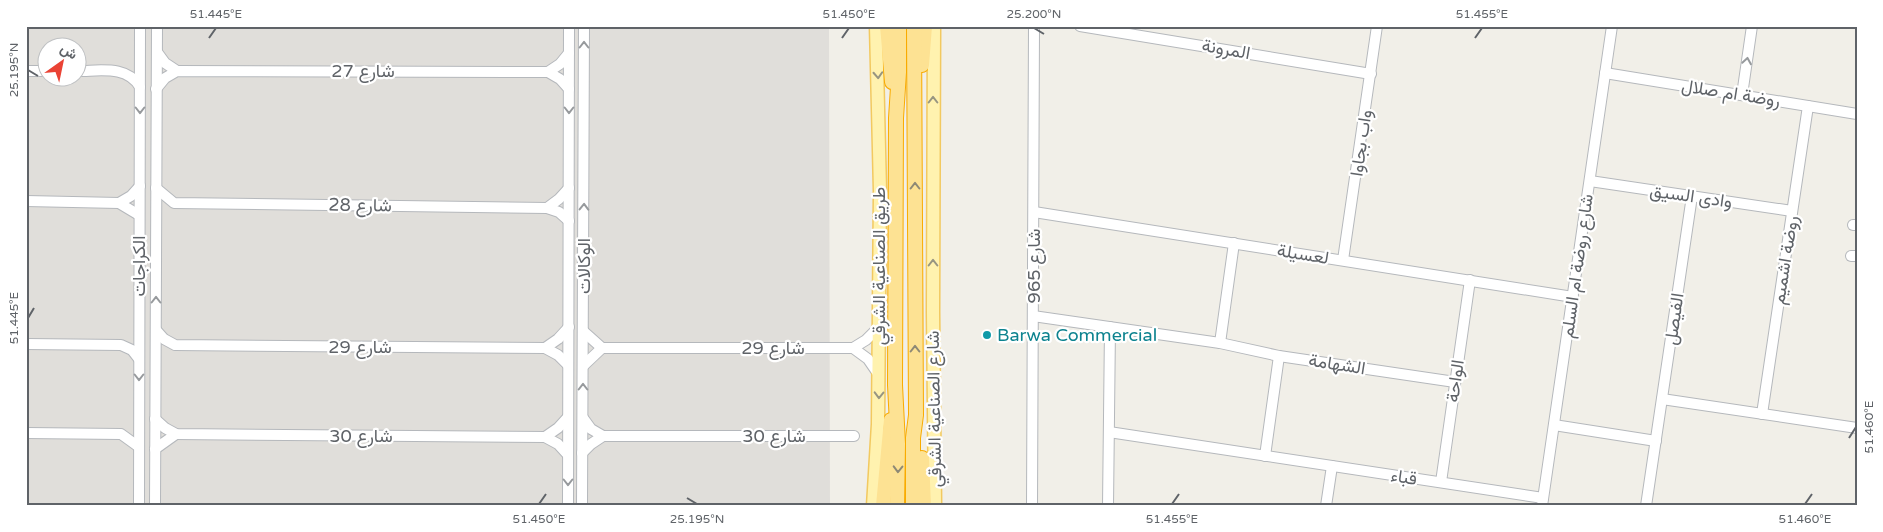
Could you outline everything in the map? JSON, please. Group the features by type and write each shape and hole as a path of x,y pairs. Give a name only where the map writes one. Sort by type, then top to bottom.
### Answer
{"highway":[{"path":"887,26 890,73 896,118"},
{"name":"طريق الصناعية الشرقي","path":"897,506 896,118 899,26"},
{"name":"طريق الصناعية الشرقي","path":"913,506 916,415 914,26"},
{"path":"915,118 925,26"},
{"path":"883,506 888,445 896,385"},
{"path":"916,415 921,438 924,506"}],"main road":[{"name":"طريق الصناعية الشرقي","path":"873,506 879,375 880,191 876,26"},
{"name":"شارع الصناعية الشرقي","path":"934,26 933,312 935,506"}],"street":[{"name":"الكراجات","path":"139,506 140,26"},
{"name":"الكراجات","path":"155,506 157,26"},
{"name":"الوكالات","path":"568,506 569,26"},
{"name":"الوكالات","path":"582,506 584,26"},
{"name":"شارع 965","path":"1032,506 1034,26"},
{"name":"المرونة","path":"1080,26 1112,28 1371,74"},
{"name":"واب بجاوا","path":"1343,260 1377,26"},
{"name":"شارع روضة ام السلم","path":"1542,502 1612,26"},
{"path":"1742,95 1752,26"},
{"path":"156,89 165,78 177,71 165,63 157,52"},
{"path":"569,53 560,64 548,72 560,79 569,90"},
{"path":"122,71 140,54"},
{"path":"88,71 122,71 132,77 140,87"},
{"name":"شارع 27","path":"177,71 548,72"},
{"name":"روضة ام صلال","path":"1606,73 1857,114"},
{"name":"روضة اشميم","path":"1762,414 1808,106"},
{"name":"وادى السيق","path":"1590,181 1792,211"},
{"path":"119,203 131,196 140,186"},
{"path":"156,188 174,203 164,211 156,222"},
{"path":"546,208 559,199 569,188"},
{"name":"الفيصل","path":"1646,506 1692,196"},
{"path":"26,201 119,203 140,215"},
{"name":"شارع 28","path":"174,203 546,208 559,212 569,221"},
{"name":"لعسيلة","path":"1034,212 1573,297"},
{"path":"1220,343 1234,243"},
{"name":"الواحة","path":"1441,482 1470,280"},
{"name":"الشهامة","path":"1034,316 1220,343 1279,356 1455,382"},
{"path":"544,348 558,339 569,327"},
{"path":"1108,506 1110,327"},
{"path":"878,328 866,340 853,348 868,359 879,375"},
{"path":"122,345 139,330"},
{"path":"156,330 164,339 175,345 164,352 156,362"},
{"path":"583,330 602,348 583,366"},
{"path":"26,344 122,345 132,350 139,359"},
{"name":"شارع 29","path":"175,345 544,348"},
{"path":"544,348 558,355 568,365"},
{"name":"شارع 29","path":"602,348 853,348"},
{"path":"1265,456 1279,356"},
{"path":"1662,400 1857,428"},
{"path":"568,417 558,428 545,437 558,444 568,455"},
{"path":"582,418 591,429 603,436 582,453"},
{"path":"155,449 176,434 165,428 156,419"},
{"path":"121,434 139,422"},
{"path":"1554,426 1656,441"},
{"name":"قباء","path":"1109,432 1441,482 1542,502"},
{"path":"26,433 121,434 139,446"},
{"name":"شارع 30","path":"176,434 545,437"},
{"name":"شارع 30","path":"603,436 854,436"},
{"path":"1326,506 1332,466"}],"shaded area":[{"path":"26,26 829,26 830,506 26,506"}],"place":[{"name":"Barwa Commercial","path":"987,335"}]}
